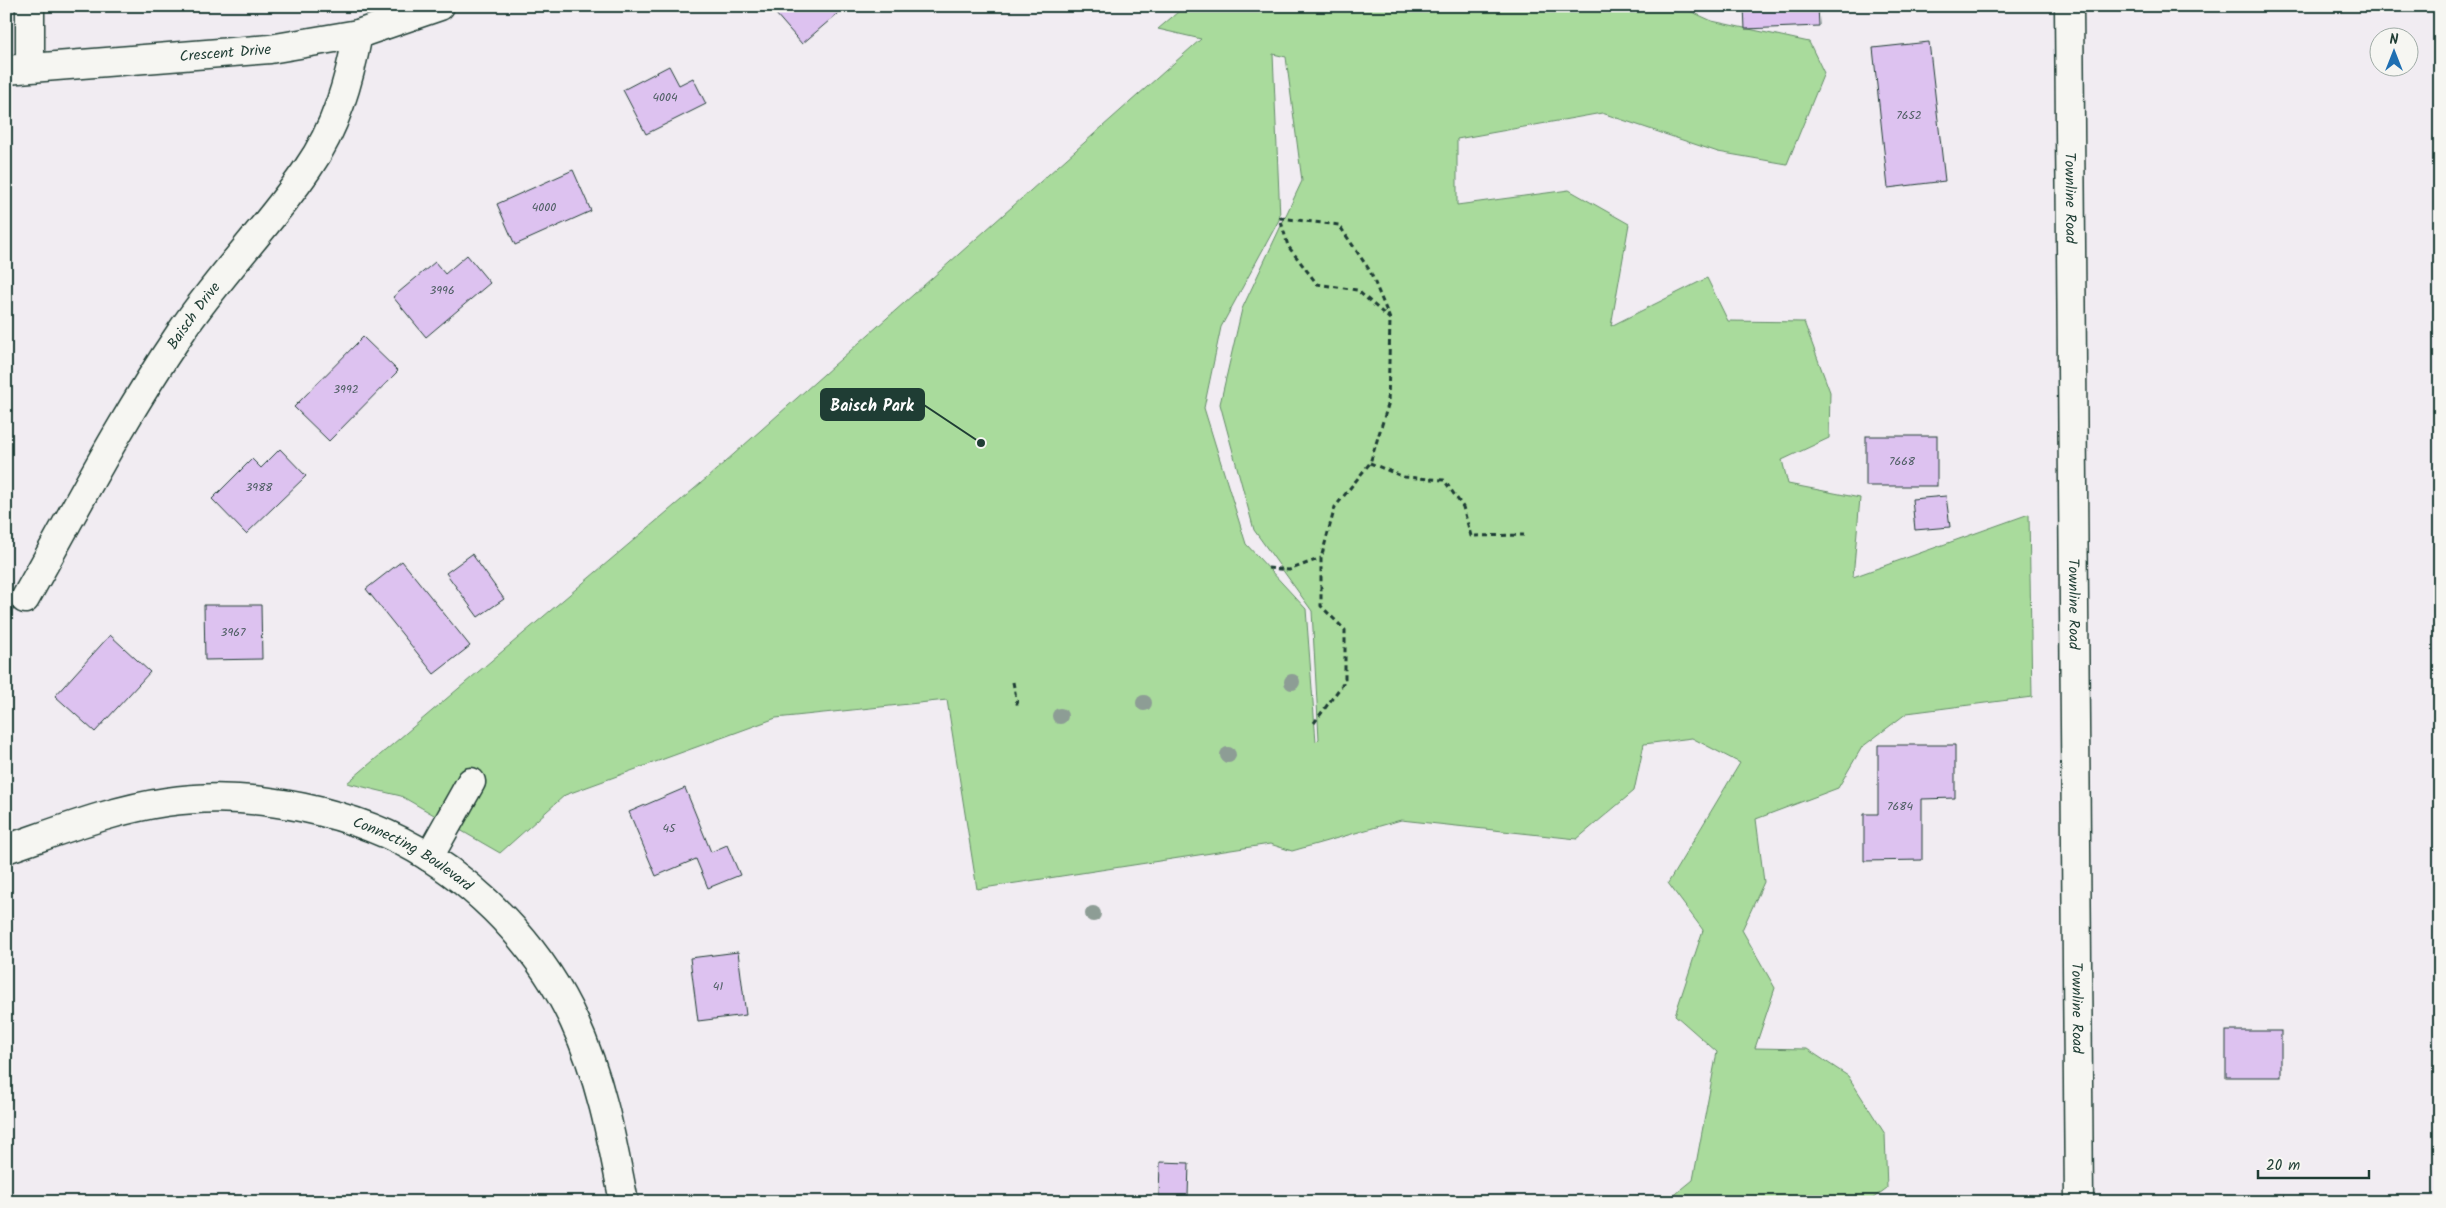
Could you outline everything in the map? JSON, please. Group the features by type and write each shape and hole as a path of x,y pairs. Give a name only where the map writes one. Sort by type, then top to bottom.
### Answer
{"street":[{"path":"18,68 30,6"},
{"name":"Crescent Drive","path":"18,68 270,49 358,34 440,6"},
{"name":"Townline Road","path":"2068,6 2079,1202"},
{"name":"Baisch Drive","path":"25,599 132,408 179,334 309,167 339,108 350,74 358,34"},
{"path":"429,857 472,782"},
{"name":"Connecting Boulevard","path":"6,849 134,808 176,801 221,798 283,804 321,813 398,840 429,857 476,892 503,919 536,958 558,990 574,1021 592,1066 605,1110 624,1202"}],"path":[{"path":"1314,723 1345,681 1346,630 1320,606 1320,558 1335,507 1370,464 1388,405 1390,319 1370,271 1339,225 1280,218 1288,246 1317,284 1357,290 1390,319"},
{"path":"1370,464 1404,477 1444,480 1463,507 1471,536 1524,535"},
{"path":"1268,568 1289,570 1320,558"},
{"path":"1012,682 1018,708"}],"green space":[{"path":"1185,6 1679,6 1712,21 1809,42 1824,73 1787,164 1718,152 1602,113 1457,139 1457,205 1569,190 1629,224 1611,326 1707,278 1728,321 1804,322 1830,392 1829,438 1782,460 1788,484 1860,498 1853,577 2029,514 2032,697 1907,713 1862,747 1838,788 1756,819 1764,882 1742,930 1775,988 1755,1048 1807,1049 1848,1076 1885,1134 1887,1188 1868,1202 1731,1202 1725,1197 1725,1202 1666,1202 1693,1180 1717,1052 1675,1015 1703,930 1668,883 1740,763 1692,738 1644,744 1634,791 1577,839 1401,820 1292,851 1270,844 977,889 947,700 776,718 565,795 500,853 401,796 347,783 707,478 1201,39 1158,29","holes":["1273,54 1286,57 1302,181 1242,309 1220,404 1254,530 1312,611 1319,739 1316,742 1306,609 1246,544 1204,408 1221,327 1280,218"]}],"building":[{"path":"769,6 843,6 844,8 802,44"},
{"path":"1744,6 1818,6 1819,26 1745,29"},
{"path":"1929,42 1945,181 1888,188 1873,48"},
{"path":"669,66 679,85 693,78 706,104 646,134 623,90"},
{"path":"573,170 591,211 515,245 497,204"},
{"path":"467,255 490,283 426,337 393,297 435,262 445,274"},
{"path":"363,337 398,371 329,441 294,407"},
{"path":"1866,436 1937,436 1937,486 1866,486"},
{"path":"280,449 306,476 246,534 212,499 252,459 261,468"},
{"path":"1946,496 1950,527 1915,530 1912,499"},
{"path":"472,554 504,599 478,617 446,573"},
{"path":"402,561 470,646 434,674 366,589"},
{"path":"204,605 261,605 262,659 205,660"},
{"path":"110,635 150,672 95,732 55,696"},
{"path":"1878,745 1955,745 1955,798 1922,799 1922,860 1864,861 1864,814 1878,814"},
{"path":"685,788 711,852 727,845 740,875 708,888 696,859 656,876 629,812"},
{"path":"738,952 746,1015 698,1021 690,958"},
{"path":"2226,1031 2281,1031 2281,1077 2226,1077"},
{"path":"1160,1162 1189,1163 1188,1196 1159,1196"}],"place":[{"name":"Baisch Park","path":"981,443"}]}
